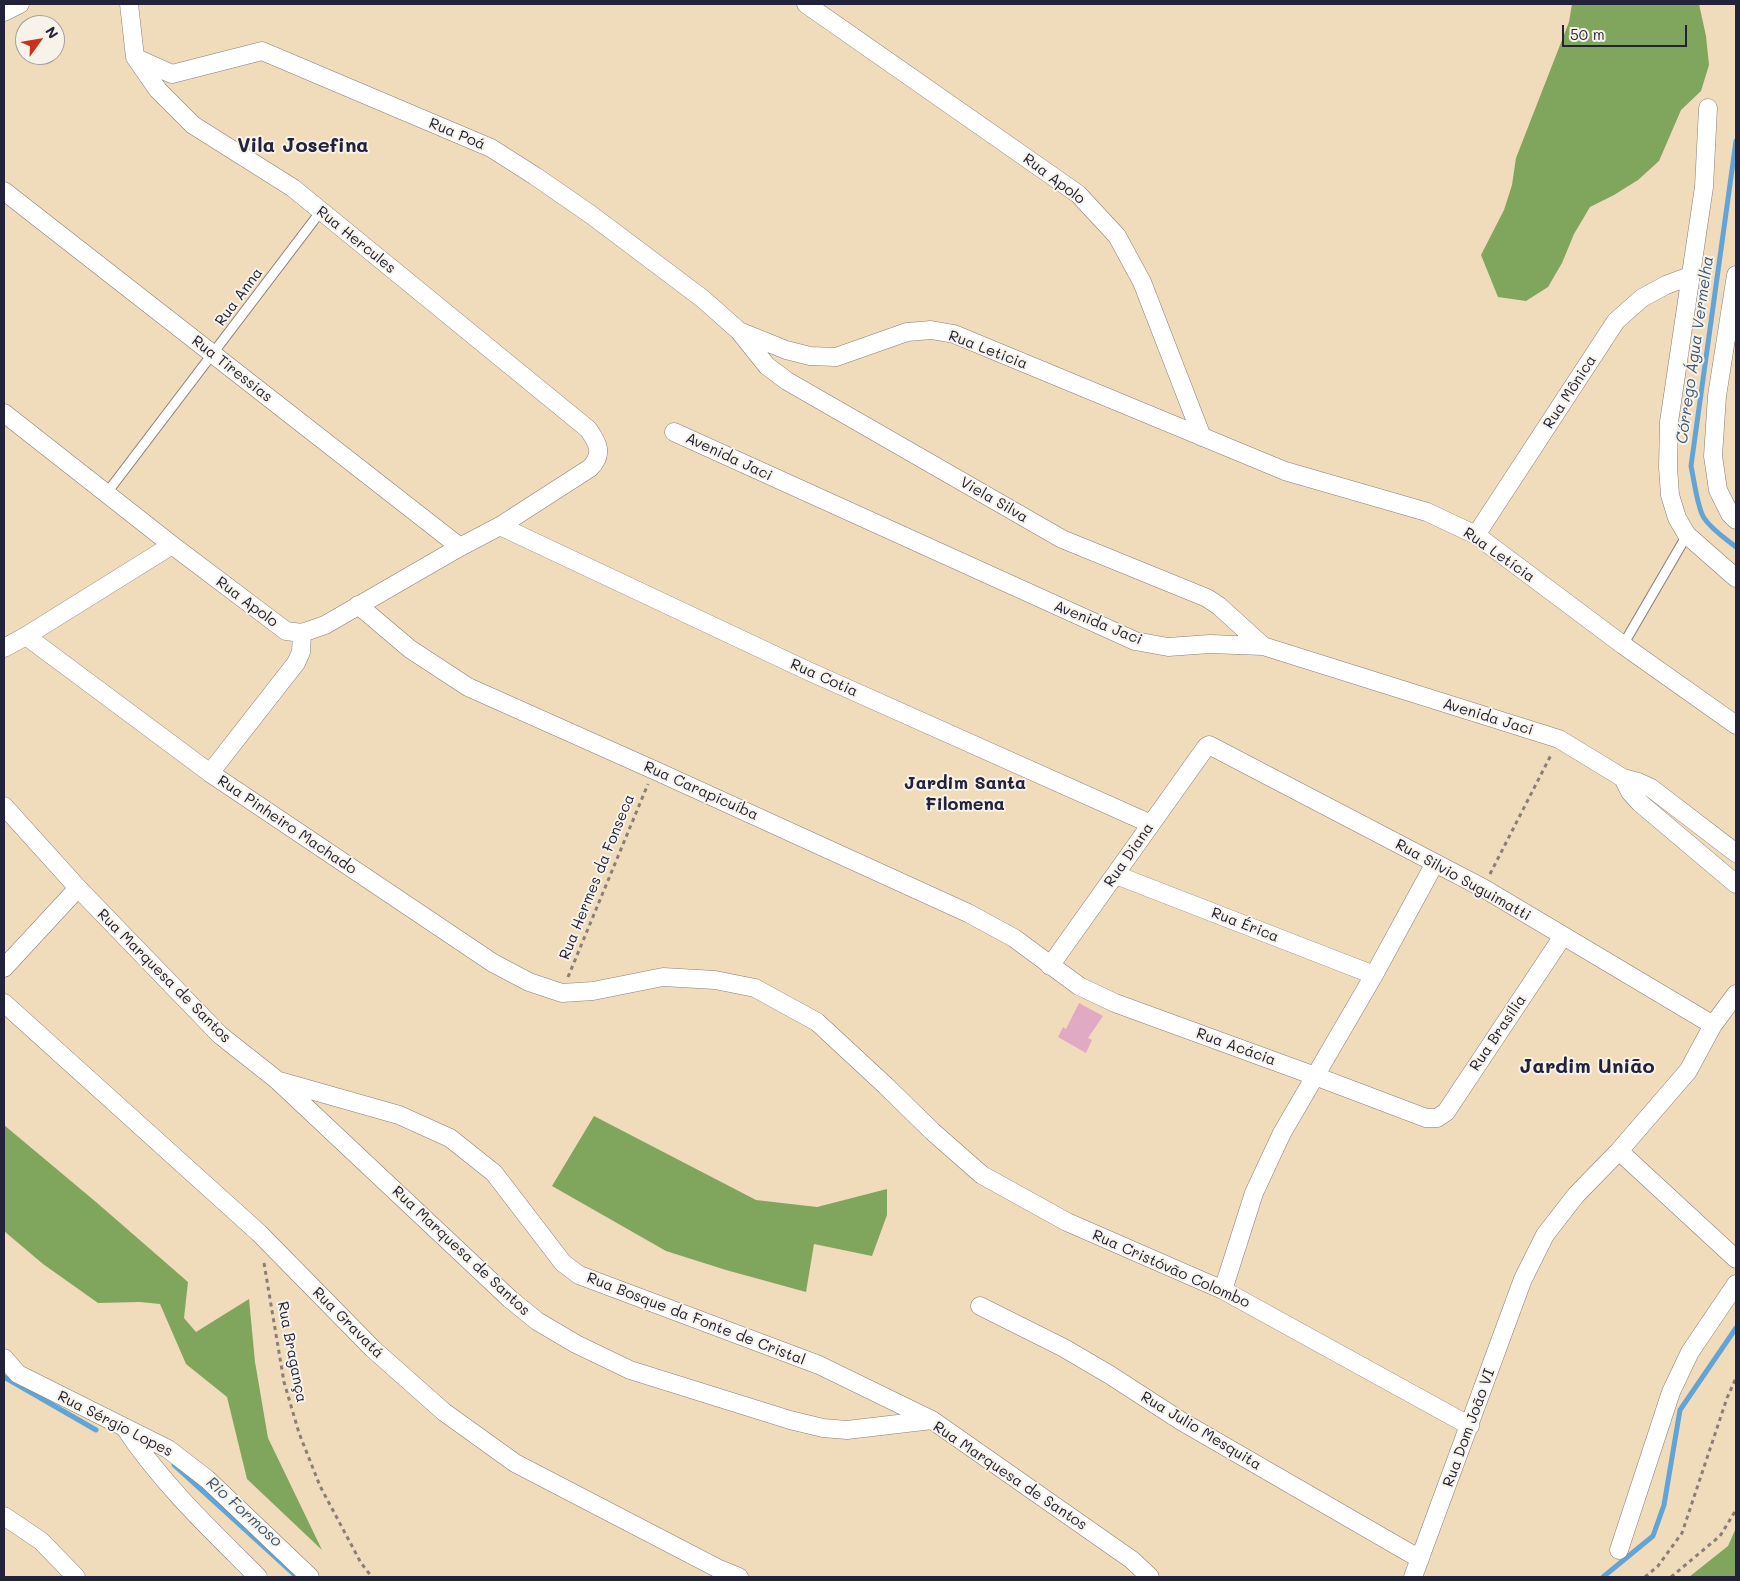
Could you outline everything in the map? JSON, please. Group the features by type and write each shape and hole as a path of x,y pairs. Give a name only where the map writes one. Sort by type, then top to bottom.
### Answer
{"street":[{"path":"4,12 20,4"},
{"name":"Rua Hercules","path":"129,4 135,57 158,90 193,125 293,188 588,430 597,443 598,453 596,461 590,468 500,526"},
{"name":"Rua Apolo","path":"806,4 1078,194 1111,229 1117,236 1142,282 1202,437"},
{"name":"Rua Poá","path":"135,57 172,74 262,51 491,148 536,176 621,237 739,330"},
{"path":"1708,108 1704,187 1669,422 1668,467 1670,495 1677,518 1687,535 1736,578"},
{"name":"Rua Tiressias","path":"4,191 460,547"},
{"path":"1736,275 1717,396 1713,456 1718,490 1730,514 1736,520"},
{"name":"Rua Mônica","path":"1476,535 1616,321 1642,298 1666,285 1690,276"},
{"name":"Rua Leticia","path":"739,330 786,350 810,356 836,357 907,332 931,330 954,334 1202,437"},
{"name":"Viela Silva","path":"739,330 767,366 786,382 1062,539 1206,598 1219,606 1263,646"},
{"name":"Rua Apolo","path":"4,411 106,494 286,631 302,633"},
{"name":"Avenida Jaci","path":"674,432 1134,641 1168,647 1210,644 1263,646 1559,739 1623,778 1651,788 1736,853"},
{"name":"Rua Letícia","path":"1202,437 1285,471 1427,512 1476,535 1623,645 1736,725"},
{"path":"210,773 296,663 301,652 302,633 325,625 500,526"},
{"name":"Rua Cotia","path":"500,526 806,670 1151,824"},
{"path":"4,648 172,545"},
{"name":"Rua Carapicuíba","path":"358,605 410,649 468,687 968,913 1014,938 1050,966"},
{"name":"Rua Pinheiro Machado","path":"26,636 210,773 493,963 529,982 562,993"},
{"name":"Rua Diana","path":"1050,966 1208,746"},
{"name":"Rua Silvio Suguimatti","path":"1208,746 1483,888 1713,1025"},
{"name":"Avenida Jaci","path":"1623,778 1630,792 1640,803 1736,884"},
{"name":"Rua Marquesa de Santos","path":"4,806 78,888 220,1036 277,1080 510,1299 537,1321 576,1344 630,1370 790,1420 823,1428 848,1430 932,1420 1132,1560 1150,1577"},
{"path":"1223,1290 1254,1193 1282,1133 1374,975 1435,862"},
{"name":"Rua Érica","path":"1116,875 1374,975"},
{"path":"4,968 78,888"},
{"name":"Rua Brasília","path":"1426,1118 1437,1118 1446,1112 1563,936"},
{"name":"Rua Acácia","path":"1050,966 1079,986 1115,1003 1426,1118"},
{"name":"Rua Cristóvão Colombo","path":"562,993 593,991 663,977 715,980 755,988 817,1022 933,1132 982,1175 1066,1222 1223,1290 1470,1426"},
{"name":"Rua Dom João VI","path":"1413,1577 1523,1279 1545,1235 1576,1195 1619,1150 1688,1071 1713,1025 1736,994"},
{"name":"Rua Gravatá","path":"4,1003 259,1233 373,1349 444,1412 516,1463 717,1568 739,1577"},
{"name":"Rua Bosque da Fonte de Cristal","path":"277,1080 399,1114 450,1138 494,1174 563,1263 580,1276 819,1365 932,1420"},
{"path":"1619,1150 1736,1259"},
{"path":"1619,1550 1671,1392 1690,1352 1736,1284"},
{"name":"Rua Julio Mesquita","path":"980,1306 1072,1353 1181,1421 1420,1559"},
{"name":"Rua Sérgio Lopes","path":"4,1358 18,1374 168,1448 207,1479 310,1577"},
{"path":"125,1428 143,1454 191,1510 258,1577"},
{"path":"4,1516 41,1541 76,1577"}],"lane":[{"name":"Rua Anna","path":"106,494 321,211"},
{"path":"1623,645 1687,535"}],"path":[{"path":"1483,888 1559,739"},
{"name":"Rua Hermes da Fonseca","path":"562,993 654,770"},
{"name":"Rua Bragança","path":"264,1261 284,1382 299,1433 320,1486 362,1563 372,1577"},
{"path":"1645,1577 1658,1566 1682,1532 1727,1398 1736,1378"},
{"path":"1671,1577 1720,1536 1736,1510"}],"green space":[{"path":"1572,4 1699,4 1706,36 1709,65 1701,91 1681,110 1659,161 1638,180 1590,207 1574,234 1562,263 1548,287 1526,301 1498,297 1481,255 1504,210 1512,185 1516,158 1569,22"},
{"path":"594,1116 756,1200 817,1207 887,1189 887,1215 872,1256 814,1244 806,1292 666,1251 552,1186"},
{"path":"4,1125 188,1282 184,1318 196,1332 249,1299 255,1362 268,1438 322,1550 247,1479 227,1397 186,1364 160,1304 140,1302 98,1303 43,1264 4,1231"},
{"path":"1736,1528 1736,1577 1689,1577 1728,1546"}],"building":[{"path":"1079,1003 1103,1016 1088,1038 1092,1040 1086,1053 1058,1037 1063,1027 1066,1029"}],"waterway":[{"name":"Córrego Água Vermelha","path":"1736,141 1691,466 1704,518 1715,530 1736,547"},
{"name":"Córrego Água Vermelha","path":"1603,1577 1653,1536 1664,1505 1680,1410 1736,1328"},
{"name":"Rio Formoso","path":"4,1377 96,1430"},
{"name":"Rio Formoso","path":"174,1465 297,1577"}],"district":[{"name":"Vila Josefina","path":"303,146"},
{"name":"Jardim Santa Filomena","path":"965,793"},
{"name":"Jardim União","path":"1587,1067"}]}
